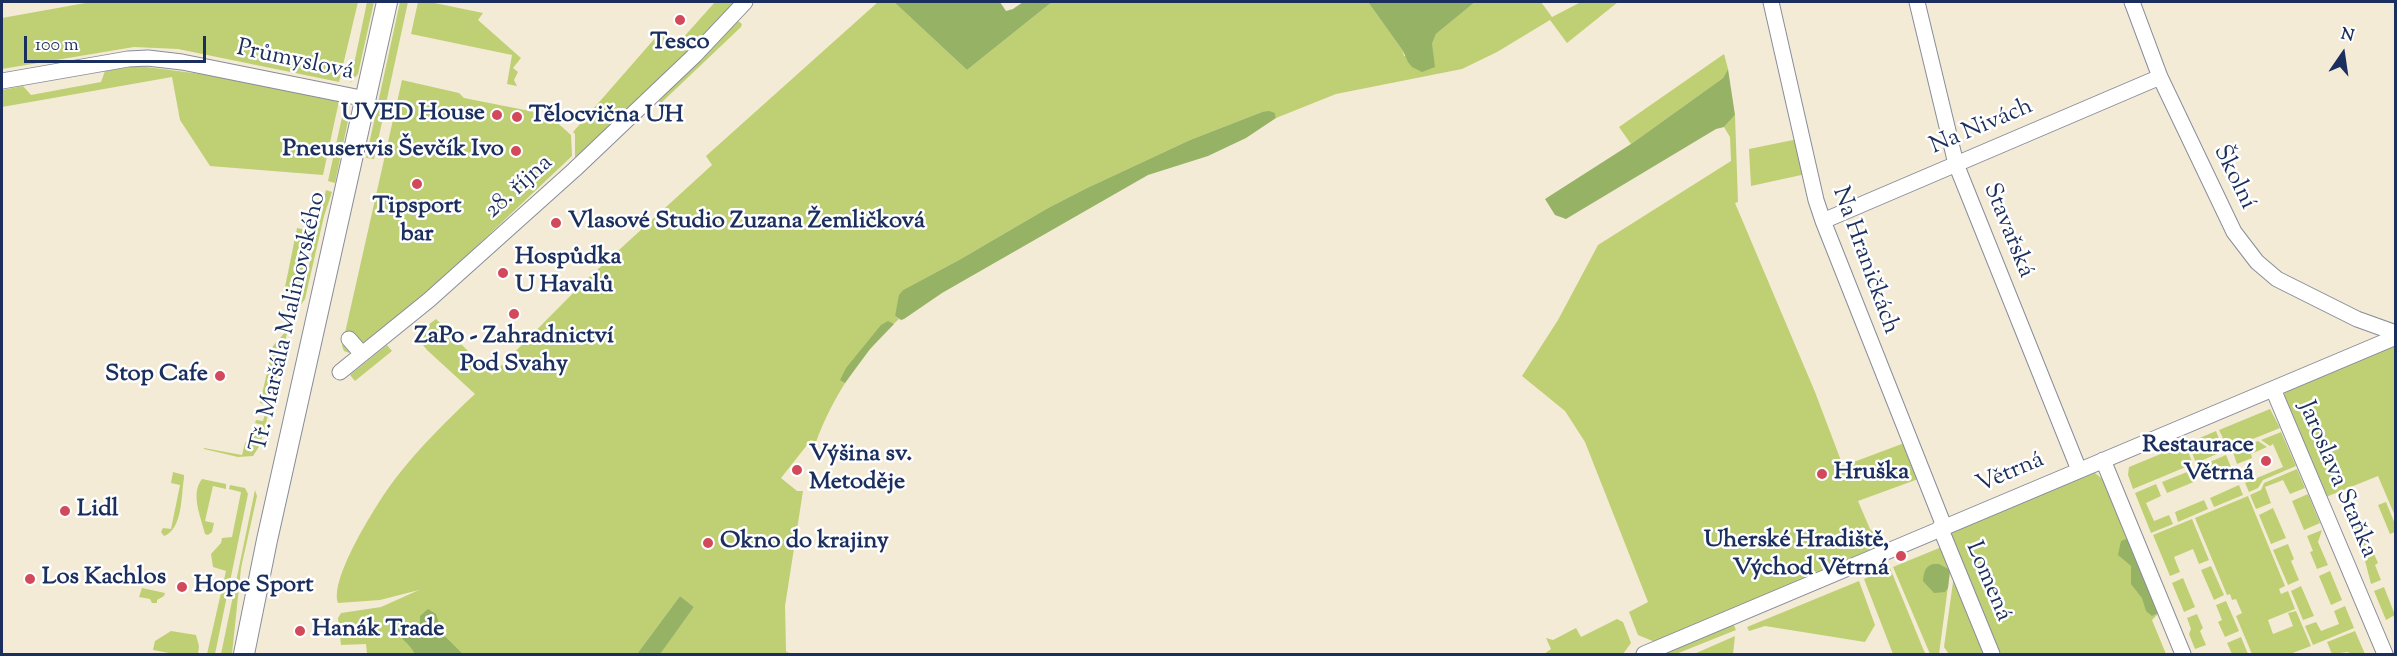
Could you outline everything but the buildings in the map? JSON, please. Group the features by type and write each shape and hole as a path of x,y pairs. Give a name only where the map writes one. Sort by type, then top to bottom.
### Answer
{"main road":[{"name":"Tř. Maršála Malinovského","path":"244,654 267,540 387,2"}],"street":[{"name":"28. října","path":"340,372 429,300 574,170 695,55 745,2"},
{"name":"Na Hraničkách","path":"1771,2 1822,221 1942,527"},
{"name":"Stavařská","path":"1917,2 1956,164 2079,470"},
{"name":"Školní","path":"2132,2 2160,77 2235,232 2250,254 2277,279 2357,319 2396,335"},
{"name":"Průmyslová","path":"2,81 128,59 148,58 217,68 366,99"},
{"name":"Na Nivách","path":"1822,221 2160,77"},
{"path":"2357,319 2364,327 2366,336 2359,352"},
{"name":"Větrná","path":"1644,654 2396,335"},
{"path":"349,339 362,354"},
{"name":"Jaroslava Staňka","path":"2273,389 2385,654"},
{"path":"2103,460 2183,654"},
{"name":"Lomená","path":"1942,527 1992,654"}],"green space":[{"path":"91,2 358,2 339,82 178,49 134,47 2,69 2,18"},
{"path":"367,2 374,2 358,74 350,83"},
{"path":"400,2 408,2 374,159 366,158"},
{"path":"418,2 430,2 483,13 478,20 521,58 513,68 518,72 514,80 517,86 507,84 512,55 411,34"},
{"path":"715,2 736,2 692,48 682,39"},
{"path":"878,2 894,2 967,70 1052,2 1368,2 1403,51 1404,56 1432,55 1432,44 1436,34 1475,2 1541,2 1552,17 1581,2 1618,2 1567,43 1550,20 1497,52 1462,69 1336,94 1276,118 1275,113 1262,112 1190,140 1048,208 903,290 895,316 899,319 885,332 850,376 831,407 816,442 811,440 781,478 797,491 803,491 785,606 786,654 659,654 694,607 680,596 637,654 463,654 442,633 446,654 367,654 366,644 341,645 338,618 341,613 381,607 419,590 380,600 338,603 337,591 348,558 378,504 414,456 475,394 427,350 415,335 436,319 492,375 585,281 712,165 706,156"},
{"path":"894,2 1000,2 1006,11 1023,2 1052,2 967,70"},
{"path":"1368,2 1475,2 1436,34 1432,44 1435,67 1422,72 1408,62 1403,51"},
{"path":"738,21 742,24 741,27 661,103 659,101"},
{"path":"663,29 688,52 575,160 575,134 573,132"},
{"path":"1724,54 1728,69 1723,78 1631,144 1619,127"},
{"path":"139,66 201,74 339,101 323,175 210,166 180,120 172,77 2,107 2,90 23,86 31,95 101,82 105,71"},
{"path":"1728,69 1735,115 1724,127 1716,129 1566,219 1555,215 1545,199 1631,144 1723,78"},
{"path":"402,80 459,93 464,98 535,112 548,123 552,118 571,135 572,156 422,298 367,341 349,348 349,353 344,351 342,346"},
{"path":"344,108 348,121 335,183 328,181"},
{"path":"1269,111 1275,113 1276,118 1246,138 1208,156 1148,175 942,293 904,319 901,320 895,316 899,295 903,290 1048,208 1190,140"},
{"path":"1735,115 1738,202 1735,203 1815,392 1843,466 1907,442 1921,478 1858,501 1870,529 1886,543 1655,642 1638,635 1629,612 1648,602 1585,442 1565,411 1522,376 1558,320 1598,245 1731,161 1730,137 1724,127"},
{"path":"1798,139 1806,174 1751,186 1749,149"},
{"path":"326,190 332,192 324,216 305,299 300,306"},
{"path":"297,228 311,231 297,296 284,292"},
{"path":"888,321 894,324 870,349 845,383 840,380 846,368 881,325"},
{"path":"288,329 273,393 270,392 270,405 260,403 273,346"},
{"path":"2395,335 2395,516 2378,476 2326,497 2283,398 2286,388"},
{"path":"387,345 392,351 355,381 350,375"},
{"path":"267,407 270,408 260,445 253,456 238,457 204,449 242,455 245,443 253,434 254,428 262,430 263,425 255,423 256,420 263,421"},
{"path":"2270,409 2280,428 2228,449 2219,430"},
{"path":"2216,431 2224,451 2196,463 2188,443"},
{"path":"2281,432 2296,466 2263,480 2258,488 2249,492 2245,483 2283,467 2273,444 2270,446 2261,440"},
{"path":"2258,441 2267,447 2251,454 2252,458 2237,464 2233,452"},
{"path":"2185,444 2193,464 2133,489 2128,475 2129,467"},
{"path":"2226,455 2231,467 2202,479 2198,467"},
{"path":"2297,469 2305,488 2290,494 2283,480 2265,487 2271,503 2256,509 2250,495 2261,490 2264,483"},
{"path":"2192,470 2196,481 2167,493 2162,482"},
{"path":"173,472 184,475 181,502 175,526 164,536 161,532 163,528 171,529 180,485 171,483"},
{"path":"2090,472 2105,481 2160,612 2152,620 2166,654 1994,654 1948,531"},
{"path":"202,479 226,484 226,489 213,486 205,521 214,523 212,532 208,535 205,534 197,499"},
{"path":"2156,484 2161,496 2146,503 2154,521 2169,515 2173,524 2151,533 2135,493"},
{"path":"230,485 245,488 248,494 215,654 207,654 226,571 213,567 211,554 221,543 222,538 232,537 241,492 229,489"},
{"path":"2239,485 2243,495 2214,507 2210,498"},
{"path":"255,490 257,496 241,568 232,654 221,654"},
{"path":"2308,494 2320,523 2304,530 2292,501"},
{"path":"2248,496 2285,586 2279,589 2281,594 2288,591 2295,609 2268,620 2273,634 2293,626 2288,613 2296,611 2311,646 2290,654 2252,654 2236,616 2242,613 2236,599 2232,600 2230,594 2227,595 2195,518"},
{"path":"2204,500 2208,509 2178,522 2175,512"},
{"path":"2386,502 2395,524 2395,532 2390,534 2378,505"},
{"path":"2273,508 2286,538 2271,544 2259,515"},
{"path":"2358,514 2370,543 2360,547 2348,518"},
{"path":"2192,519 2209,560 2199,564 2193,549 2174,557 2180,572 2170,576 2153,535"},
{"path":"2322,530 2318,542 2328,565 2317,569 2307,536"},
{"path":"2126,539 2132,546 2160,612 2152,616 2146,611 2142,598 2131,584 2131,566 2118,555 2121,541"},
{"path":"2288,544 2294,559 2291,561 2299,580 2288,585 2273,550"},
{"path":"1944,546 1951,564 1939,654 1930,654 1893,567"},
{"path":"2372,549 2378,563 2375,565 2381,580 2371,584 2363,553"},
{"path":"1933,564 1939,564 1950,570 1948,588 1945,592 1934,593 1923,581 1926,569"},
{"path":"2211,566 2224,595 2214,600 2201,570"},
{"path":"1890,568 1926,654 1893,654 1864,579"},
{"path":"2330,571 2342,600 2331,605 2319,576"},
{"path":"1954,575 1986,654 1949,654 1944,647"},
{"path":"2183,578 2195,607 2184,612 2172,583"},
{"path":"1859,581 1875,625 1865,642 1765,626 1749,631 1747,627"},
{"path":"2301,586 2314,616 2303,620 2291,591"},
{"path":"2384,587 2395,615 2386,620 2374,591"},
{"path":"142,588 165,593 157,600 157,603 152,603 150,599 139,597"},
{"path":"680,596 694,607 660,654 637,654"},
{"path":"2226,601 2239,631 2225,637 2218,622 2222,620 2216,605"},
{"path":"2345,606 2354,628 2313,645 2305,626 2316,622 2321,631 2339,624 2334,611"},
{"path":"428,609 436,614 442,633 463,654 415,654 399,634 394,626 397,622 408,624 413,628 420,624 420,616"},
{"path":"2197,614 2203,628 2200,631 2206,645 2195,649 2189,634 2191,629 2187,618"},
{"path":"1617,619 1623,622 1631,643 1623,654 1544,654 1551,649 1546,638 1553,640 1576,628 1581,637"},
{"path":"1733,623 1736,630 1676,654 1658,654"},
{"path":"171,631 196,635 199,646 198,654 174,654 153,650 155,641"},
{"path":"2355,631 2365,654 2348,652 2332,654 2327,642"},
{"path":"1735,636 1733,654 1694,654"},
{"path":"2241,637 2248,654 2232,654 2227,643"}],"place":[{"name":"Tesco","path":"680,20"},
{"name":"UVED House","path":"497,115"},
{"name":"Tělocvična UH","path":"517,117"},
{"name":"Pneuservis Ševčík Ivo","path":"516,151"},
{"name":"Tipsport bar","path":"417,184"},
{"name":"Vlasové Studio Zuzana Žemličková","path":"556,223"},
{"name":"Hospůdka U Havalů","path":"503,273"},
{"name":"ZaPo - Zahradnictví Pod Svahy","path":"514,314"},
{"name":"Stop Cafe","path":"220,376"},
{"name":"Restaurace Větrná","path":"2266,461"},
{"name":"Výšina sv. Metoděje","path":"797,470"},
{"name":"Hruška","path":"1822,474"},
{"name":"Lidl","path":"65,511"},
{"name":"Okno do krajiny","path":"708,543"},
{"name":"Uherské Hradiště, Východ Větrná","path":"1901,556"},
{"name":"Los Kachlos","path":"30,579"},
{"name":"Hope Sport","path":"182,587"},
{"name":"Hanák Trade","path":"300,631"}]}
